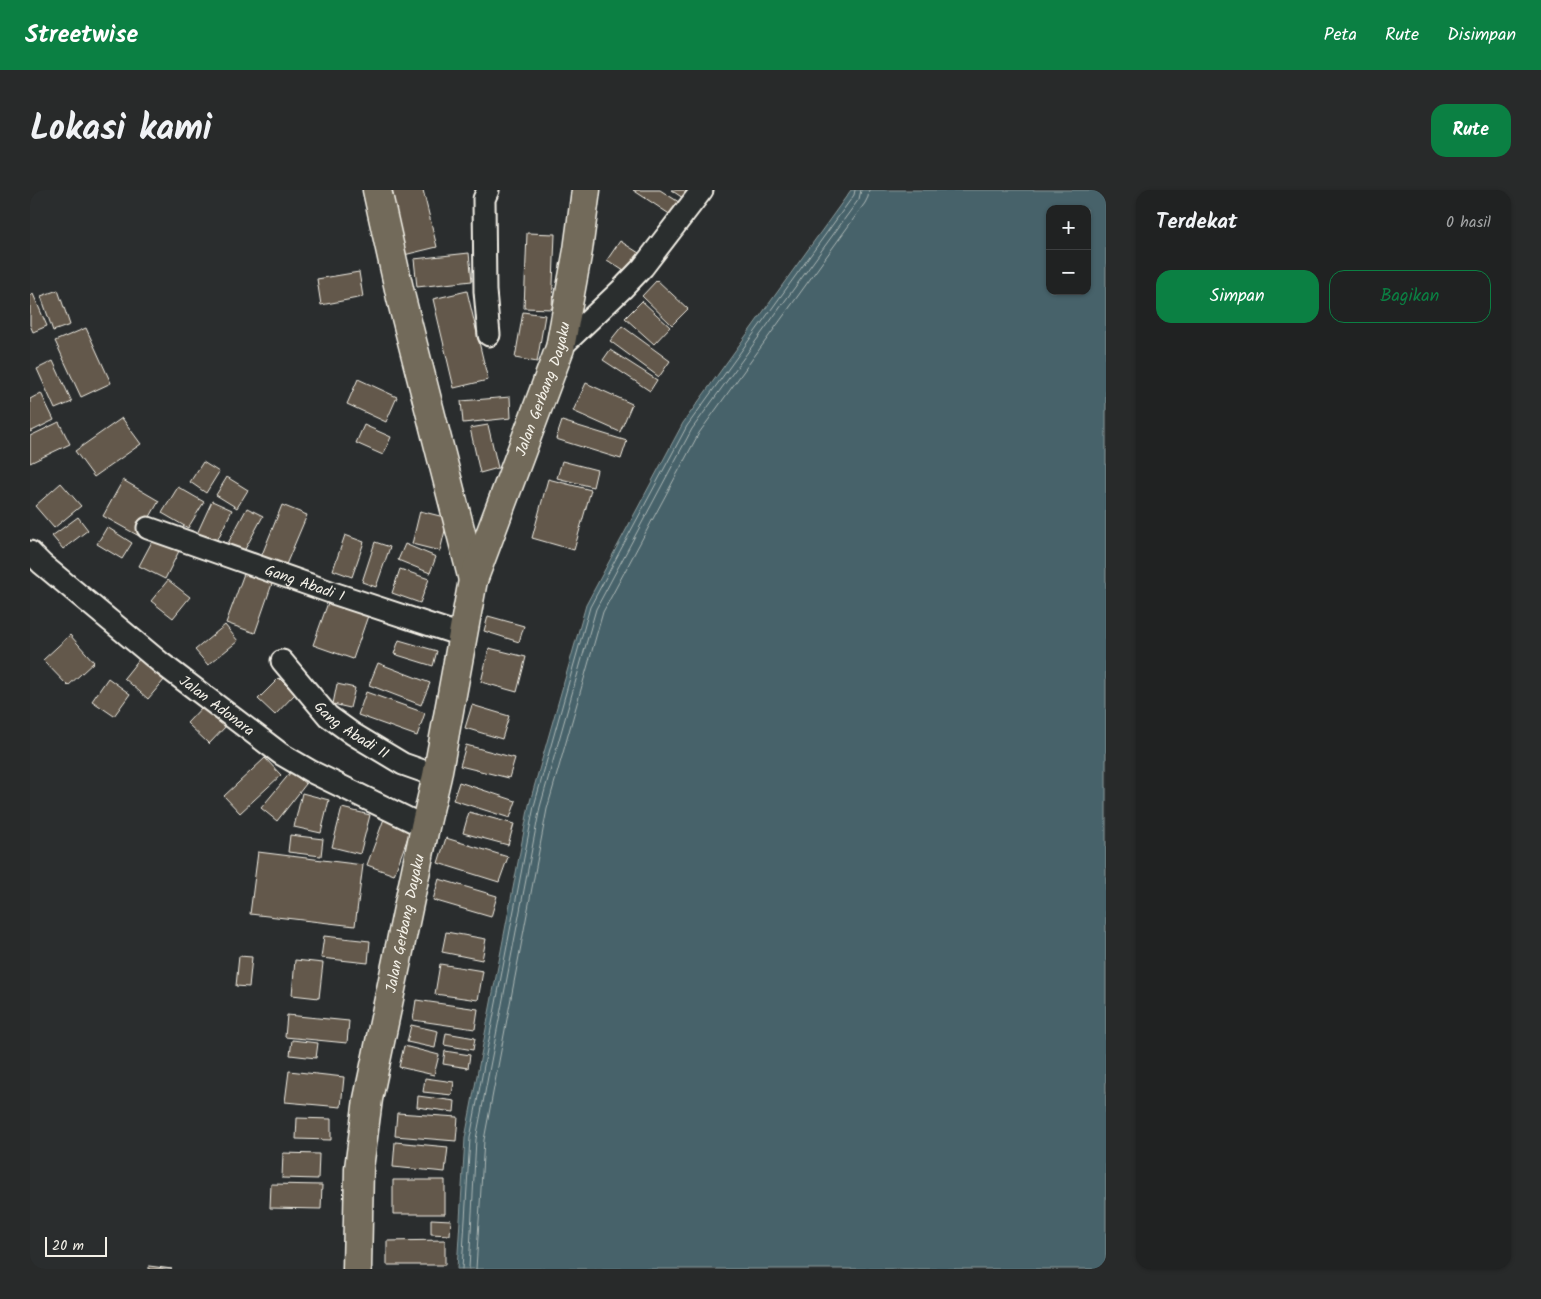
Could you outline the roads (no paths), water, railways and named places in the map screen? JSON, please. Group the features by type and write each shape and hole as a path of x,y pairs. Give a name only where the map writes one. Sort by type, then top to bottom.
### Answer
{"highway":[{"name":"Jalan Gerbang Dayaku","path":"377,190 401,298 473,580"},
{"name":"Jalan Gerbang Dayaku","path":"357,1269 359,1168 368,1099 437,776 473,580 560,348 578,250 586,190"}],"street":[{"path":"560,348 622,289 642,267 702,190"},
{"path":"480,193 489,335"},
{"name":"Gang Abadi I","path":"148,528 336,594 464,636"},
{"name":"Jalan Adonara","path":"30,552 161,664 280,754 312,772 425,827"},
{"name":"Gang Abadi II","path":"282,661 328,716 353,734 403,764 437,776"}],"water":[{"path":"851,190 1106,190 1106,1269 457,1269 465,1138 529,805 586,605 683,423"}]}
